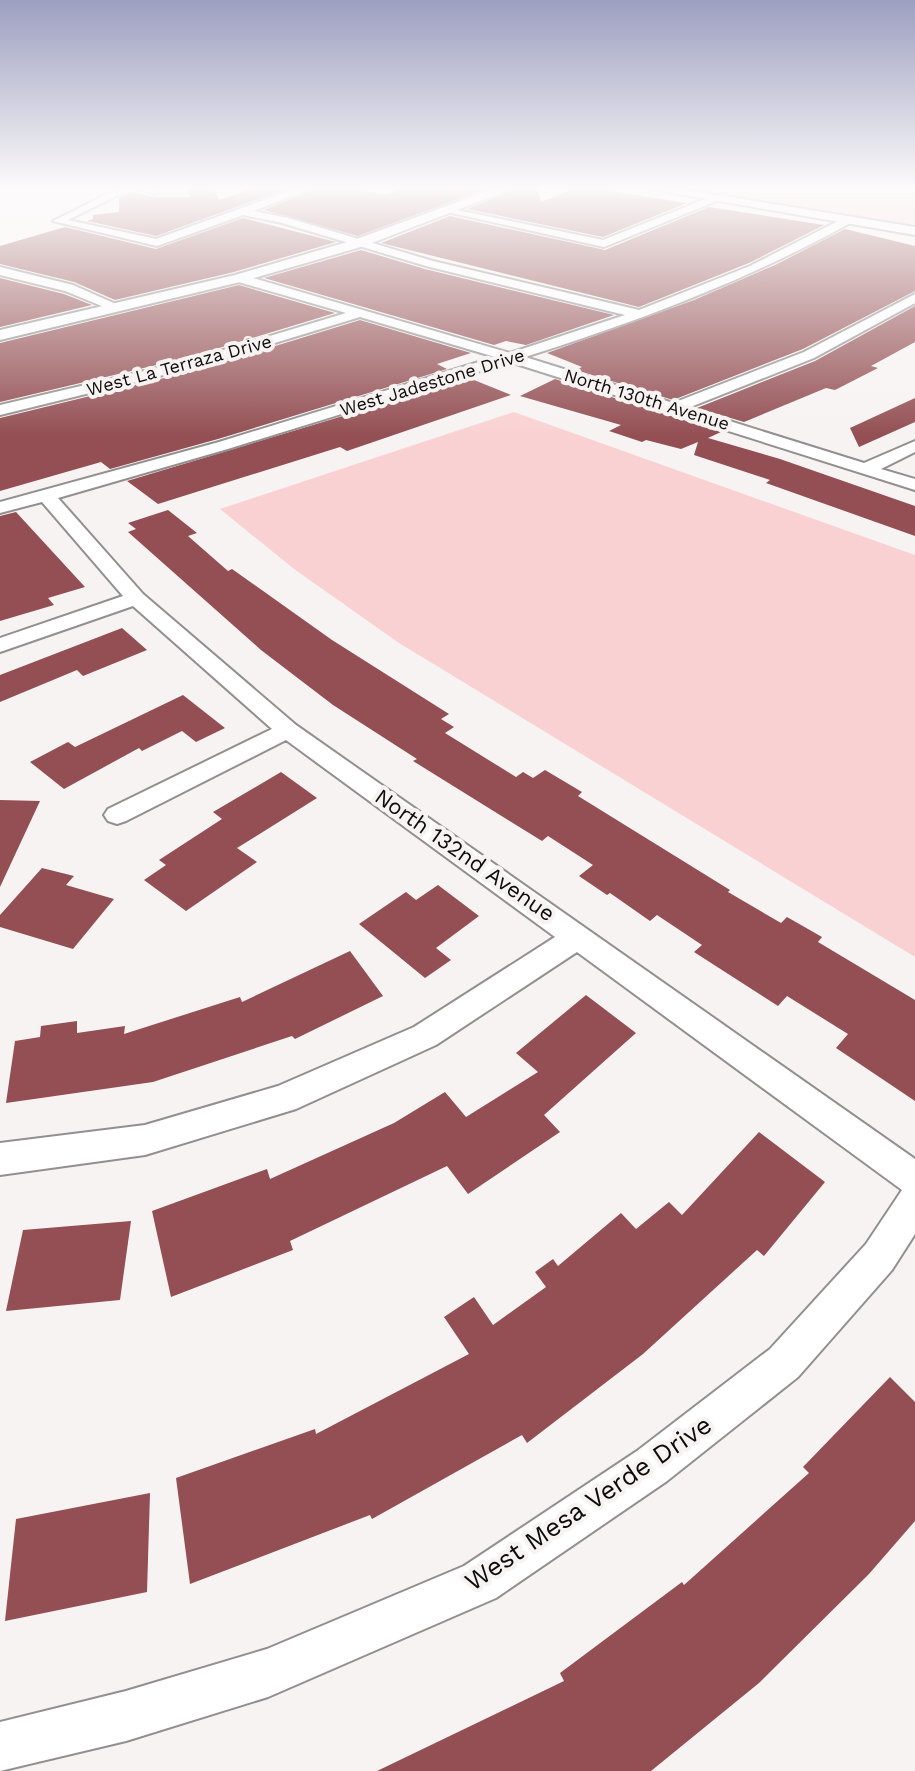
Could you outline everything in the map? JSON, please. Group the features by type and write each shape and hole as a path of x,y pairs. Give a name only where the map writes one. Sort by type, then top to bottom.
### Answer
{"street":[{"path":"3,272 69,288 119,308"},
{"path":"0,335 261,272"},
{"path":"462,272 642,315"},
{"name":"West Jadestone Drive","path":"0,508 296,424 510,357 642,315 749,272"},
{"name":"North 130th Avenue","path":"239,278 510,357 915,485"},
{"path":"675,408 809,355 915,298"},
{"name":"West La Terraza Drive","path":"0,410 191,364 357,314"},
{"path":"868,468 915,446"},
{"name":"North 132nd Avenue","path":"46,496 136,598 288,730 915,1179"},
{"path":"0,645 136,598"},
{"path":"117,815 288,730"},
{"path":"0,1159 145,1140 284,1099 425,1036 579,936"},
{"name":"West Mesa Verde Drive","path":"0,1747 126,1716 268,1673 480,1582 652,1466 784,1363 879,1257 915,1201"}],"shaded area":[{"path":"514,412 915,555 915,957 399,643 294,569 220,509"}],"building":[{"path":"31,272 235,272 115,300 74,282"},
{"path":"286,272 436,272 614,315 526,345 506,341 494,345 264,278"},
{"path":"496,272 727,272 639,307"},
{"path":"760,272 915,272 915,291 803,349 673,400 576,370 582,367 547,353 694,300"},
{"path":"0,278 64,294 92,305 0,327"},
{"path":"239,285 335,313 186,358 0,402 0,343"},
{"path":"915,306 915,342 871,366 878,368 835,390 826,388 744,422 697,408 815,361"},
{"path":"360,320 471,353 437,364 447,369 218,439 110,469 101,462 0,491 0,418 197,370"},
{"path":"469,378 511,395 347,451 340,447 158,504 127,481"},
{"path":"555,379 721,432 708,438 780,459 915,506 915,536 766,483 770,480 694,455 698,442 681,449 646,440 642,442 609,431 621,425 520,396"},
{"path":"915,398 915,422 859,447 850,428"},
{"path":"168,510 197,533 188,536 228,571 232,569 332,640 449,714 441,719 454,727 445,733 516,777 523,772 533,778 545,770 582,792 578,796 730,890 728,892 781,923 787,917 822,937 818,942 915,1000 915,1101 836,1048 848,1034 787,996 778,1006 694,952 702,945 657,915 650,921 579,876 593,865 548,836 542,841 413,761 417,759 333,705 261,650 128,532 136,529 128,523"},
{"path":"16,512 85,587 48,598 54,605 0,621 0,516"},
{"path":"122,628 147,650 83,676 77,670 0,702 0,675"},
{"path":"183,695 225,728 196,742 182,731 142,751 139,748 64,789 30,762 68,742 75,747"},
{"path":"281,772 317,798 237,848 257,862 186,911 144,880 166,865 159,860 222,819 213,812"},
{"path":"0,800 40,801 0,887"},
{"path":"42,868 74,876 66,885 114,899 73,949 0,927 0,915"},
{"path":"438,885 479,916 436,948 451,960 425,978 359,924 406,892 416,900"},
{"path":"350,951 383,996 295,1039 292,1036 153,1082 6,1103 15,1041 40,1037 41,1026 77,1021 77,1033 125,1026 124,1034 240,997 242,1002"},
{"path":"586,995 636,1033 544,1115 560,1132 468,1194 447,1166 290,1241 293,1250 171,1297 152,1211 267,1169 270,1179 394,1123 445,1092 466,1117 538,1072 516,1053"},
{"path":"759,1132 825,1182 764,1256 757,1250 643,1354 527,1443 522,1435 372,1519 370,1515 190,1584 176,1478 315,1429 316,1434 469,1354 444,1317 474,1297 493,1325 546,1287 535,1272 553,1259 558,1266 621,1213 636,1229 669,1202 682,1215"},
{"path":"131,1221 120,1300 6,1311 23,1230"},
{"path":"890,1377 915,1402 915,1521 869,1574 759,1683 651,1771 377,1771 564,1681 560,1673 682,1582 684,1585 809,1473 803,1467"},
{"path":"150,1493 147,1592 5,1621 16,1519"}]}
